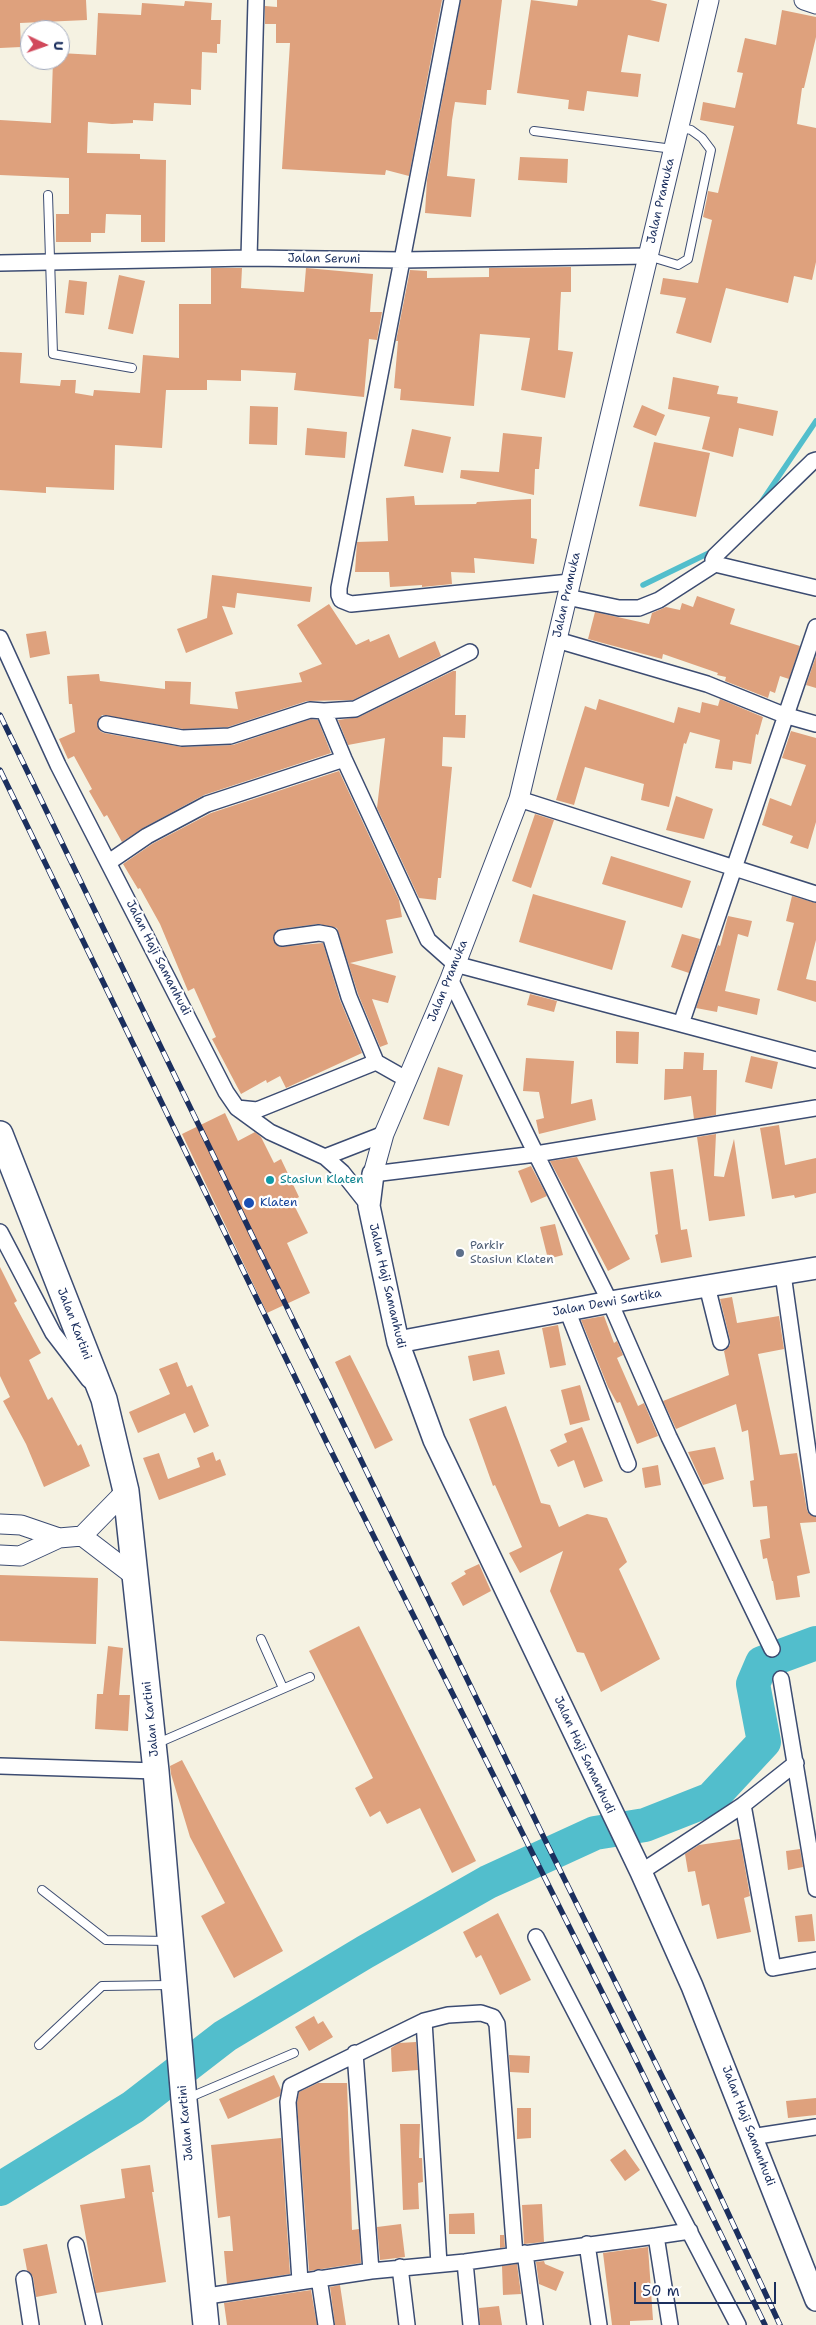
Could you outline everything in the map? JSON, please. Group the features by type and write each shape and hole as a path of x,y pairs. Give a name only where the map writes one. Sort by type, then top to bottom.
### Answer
{"highway":[{"name":"Jalan Kartini","path":"0,1134 104,1399 126,1491 154,1744 201,2297 206,2325"}],"main road":[{"name":"Jalan Haji Samanhudi","path":"373,1174 369,1206 398,1342 434,1440 641,1872 692,1986 816,2300"},
{"name":"Jalan Dewi Sartika","path":"398,1342 610,1302 816,1268"}],"street":[{"path":"249,258 256,0"},
{"path":"452,0 339,588 341,600 351,604 568,590 619,608 639,608 659,600 715,564 816,588"},
{"name":"Jalan Pramuka","path":"373,1174 384,1134 452,971 519,799 709,0"},
{"path":"804,0 816,4"},
{"name":"Jalan Seruni","path":"0,263 249,258 402,260 648,256"},
{"path":"715,564 713,560 715,556 816,460"},
{"path":"681,1024 784,715 816,627"},
{"name":"Jalan Haji Samanhudi","path":"0,638 58,765 110,862 226,1092 237,1108 270,1132 325,1156 342,1172 369,1206"},
{"path":"557,640 708,684 784,715 816,724"},
{"path":"106,724 182,738 230,736 310,710 355,709 470,652"},
{"path":"324,711 428,940 452,971 536,1154 610,1302 669,1437 772,1649"},
{"path":"110,862 147,836 207,804 344,758"},
{"path":"519,799 816,894"},
{"path":"282,938 325,933 330,935 349,997 376,1062 406,1079"},
{"path":"452,971 681,1024 816,1060"},
{"path":"237,1108 257,1110 376,1062"},
{"path":"373,1174 536,1154 816,1108"},
{"path":"325,1156 384,1134"},
{"path":"0,1232 53,1333 104,1399"},
{"path":"783,1274 816,1505"},
{"path":"707,1286 721,1342"},
{"path":"567,1310 628,1464"},
{"path":"0,1555 20,1556 59,1538 82,1536 126,1491"},
{"path":"0,1524 20,1525 59,1538"},
{"path":"20,1525 20,1556"},
{"path":"82,1536 136,1578"},
{"path":"781,1679 816,1889"},
{"path":"641,1872 743,1804 796,1763"},
{"path":"0,1766 156,1771"},
{"path":"743,1804 773,1968 816,1960"},
{"path":"536,1937 738,2325"},
{"path":"300,2281 289,2092 296,2082 424,2021 448,2015 488,2014 495,2020 520,2254 535,2325"},
{"path":"424,2021 439,2264"},
{"path":"355,2053 371,2271"},
{"path":"751,2137 816,2127"},
{"path":"201,2297 400,2267 464,2262 690,2231"},
{"path":"656,2236 670,2325"},
{"path":"587,2244 599,2325"},
{"path":"76,2245 94,2325"},
{"path":"464,2262 471,2325"},
{"path":"400,2267 407,2325"},
{"path":"319,2278 326,2325"},
{"path":"24,2279 31,2325"}],"lane":[{"path":"648,256 678,265 688,258 711,150 702,138 691,130 678,127"},
{"path":"534,131 673,150"},
{"path":"48,195 53,354 132,368"},
{"path":"261,1639 283,1688"},
{"path":"154,1744 310,1677"},
{"path":"42,1890 106,1940 171,1941"},
{"path":"39,2045 102,1986 175,1985"},
{"path":"183,2093 294,2053"}],"building":[{"path":"0,0 86,0 87,20 20,20 20,47 0,48"},
{"path":"277,0 442,0 409,176 386,170 385,175 282,169 290,43 276,43 276,24 265,24 265,6 277,7"},
{"path":"461,0 502,0 491,90 487,90 486,105 455,102 452,120 447,176 475,179 471,217 425,213 427,180"},
{"path":"531,0 577,6 578,0 650,0 667,4 659,42 628,35 621,72 641,74 638,97 587,91 584,111 568,109 569,100 517,93"},
{"path":"185,1 212,3 211,20 221,20 220,44 217,44 217,53 202,52 201,90 191,89 191,105 154,103 153,121 133,120 133,123 112,124 88,122 87,153 140,154 140,159 166,160 165,242 141,242 141,215 106,214 105,233 91,233 91,242 56,242 56,214 69,214 69,178 0,175 0,120 51,123 53,70 70,70 70,54 96,55 98,13 141,15 142,3 184,6"},
{"path":"782,10 816,17 816,37 804,88 802,88 797,124 816,128 816,262 812,280 794,276 788,303 726,288 711,343 676,333 686,298 660,294 663,278 698,283 712,220 703,217 708,191 718,193 734,126 700,120 703,102 735,108 743,73 737,72 745,38 776,45"},
{"path":"520,157 568,159 567,183 518,180"},
{"path":"571,267 571,292 561,292 558,350 573,352 565,398 521,390 530,338 480,334 474,406 400,400 401,389 394,388 398,341 396,341 410,270 427,271 427,278 489,277 489,268"},
{"path":"211,268 242,268 241,288 304,292 306,268 373,274 370,312 382,312 377,340 369,339 364,397 294,390 296,373 241,370 241,381 207,380 207,390 166,390 162,448 115,445 114,490 46,487 46,493 0,490 0,352 22,353 20,383 60,386 61,380 76,380 75,393 93,396 94,390 140,393 143,355 179,358 179,304 211,304"},
{"path":"119,275 145,281 133,334 108,329"},
{"path":"69,280 87,282 84,315 65,313"},
{"path":"673,377 719,386 717,394 738,397 737,403 778,411 773,436 739,428 733,457 702,449 710,417 668,409"},
{"path":"642,405 665,415 656,436 633,427"},
{"path":"250,406 278,407 277,445 249,444"},
{"path":"307,428 347,432 345,458 305,455"},
{"path":"412,429 451,437 443,473 404,466"},
{"path":"503,433 542,437 539,469 535,469 534,495 460,478 461,470 499,472"},
{"path":"654,442 710,453 696,517 639,506"},
{"path":"414,496 415,505 476,504 477,502 531,499 531,538 537,539 534,564 474,558 475,573 451,572 452,584 422,587 422,585 390,587 389,572 355,572 357,542 388,541 386,498"},
{"path":"212,575 312,587 310,602 237,593 235,608 222,606 233,634 186,653 177,629 207,618"},
{"path":"697,596 735,609 730,624 800,646 789,679 780,676 775,693 770,691 768,698 725,681 726,677 717,675 718,673 663,654 662,659 588,639 595,612 649,624 652,613 666,607 680,610 682,603 693,607"},
{"path":"329,604 356,645 369,639 370,642 389,634 399,658 435,641 441,656 353,700 307,701 228,727 183,729 102,715 97,723 100,731 104,733 182,747 233,745 311,719 318,720 331,753 204,795 143,828 122,842 107,815 104,817 89,791 92,789 74,756 68,759 59,739 75,732 72,704 69,704 67,676 99,674 100,681 165,689 165,681 191,682 190,704 238,709 235,692 302,682 299,673 322,664 297,625"},
{"path":"46,631 50,654 30,658 26,634"},
{"path":"816,656 816,688 806,685"},
{"path":"456,671 455,715 466,715 465,738 443,737 442,766 452,767 441,878 438,878 436,900 419,898 377,808 385,738 348,745 338,720 359,717"},
{"path":"599,699 674,723 678,707 700,713 702,702 718,706 720,699 763,717 758,735 756,734 751,764 733,761 732,770 715,768 720,740 690,732 686,744 684,743 669,807 641,800 644,784 585,767 574,805 556,800 585,706 596,710"},
{"path":"791,731 816,738 816,822 808,849 790,843 793,836 762,825 770,798 791,806 806,765 782,758"},
{"path":"339,771 399,900 402,917 386,920 393,953 350,963 396,976 388,1003 372,999 388,1044 380,1047 358,994 337,928 318,924 280,929 276,931 273,939 279,947 323,943 340,1000 362,1053 286,1088 280,1076 267,1083 266,1080 241,1094 212,1039 216,1037 194,988 188,991 160,924 140,888 138,889 123,864 152,844 211,813"},
{"path":"676,796 713,809 704,839 666,830"},
{"path":"535,814 554,820 531,888 512,881"},
{"path":"611,856 691,881 682,908 602,884"},
{"path":"533,894 626,921 612,970 519,942"},
{"path":"792,896 816,903 816,940 806,979 816,981 816,1002 777,990 794,923 786,921"},
{"path":"728,916 752,921 748,937 738,934 725,991 760,999 757,1015 718,1006 717,1012 696,1008 718,945 720,946"},
{"path":"682,934 700,939 689,973 671,967"},
{"path":"530,994 557,1001 554,1012 527,1005"},
{"path":"616,1031 639,1032 638,1064 616,1063"},
{"path":"684,1052 704,1053 703,1070 717,1070 716,1115 694,1119 691,1096 664,1100 665,1069 683,1069"},
{"path":"751,1056 778,1062 772,1089 745,1082"},
{"path":"526,1058 574,1061 571,1104 592,1099 596,1120 539,1134 536,1120 544,1118 539,1092 523,1091"},
{"path":"438,1067 463,1075 449,1126 423,1119"},
{"path":"225,1113 238,1141 255,1132 261,1137 274,1163 281,1159 299,1197 292,1201 308,1233 287,1243 310,1293 267,1313 182,1134"},
{"path":"779,1125 785,1165 816,1158 816,1193 795,1198 794,1195 772,1199 760,1128"},
{"path":"716,1134 714,1176 724,1177 734,1139 745,1216 709,1221 697,1137"},
{"path":"577,1157 630,1259 608,1271 550,1161"},
{"path":"531,1166 547,1196 531,1203 518,1171"},
{"path":"673,1169 681,1230 687,1229 692,1257 661,1263 655,1235 658,1234 650,1172"},
{"path":"555,1224 563,1255 548,1259 540,1227"},
{"path":"0,1267 17,1301 14,1303 41,1353 29,1360 48,1400 52,1397 78,1446 81,1444 90,1466 44,1487 26,1444 3,1401 10,1397 0,1376"},
{"path":"732,1297 737,1323 779,1316 784,1349 758,1354 780,1455 797,1453 807,1510 809,1514 816,1517 816,1522 800,1523 810,1573 797,1576 800,1597 776,1600 767,1558 763,1559 760,1540 770,1538 767,1506 753,1507 750,1481 754,1480 748,1430 742,1432 736,1404 676,1429 663,1401 729,1375 724,1351 730,1345 730,1340 720,1299"},
{"path":"604,1316 614,1343 617,1341 623,1355 617,1358 638,1406 644,1403 658,1436 637,1444 620,1402 617,1403 608,1387 581,1320"},
{"path":"558,1325 566,1365 550,1368 542,1328"},
{"path":"499,1350 505,1374 473,1381 468,1356"},
{"path":"350,1355 393,1440 375,1449 335,1362"},
{"path":"177,1362 187,1387 192,1385 209,1426 194,1433 185,1413 138,1433 129,1412 170,1394 159,1369"},
{"path":"580,1385 590,1420 570,1425 561,1390"},
{"path":"506,1406 541,1503 550,1505 559,1527 587,1514 607,1518 627,1562 619,1569 660,1659 601,1692 584,1653 577,1652 550,1591 563,1551 520,1573 509,1553 522,1547 495,1485 493,1486 469,1419"},
{"path":"582,1427 603,1481 584,1488 574,1460 558,1467 550,1450 567,1442 564,1434"},
{"path":"715,1447 724,1479 703,1485 688,1452"},
{"path":"213,1452 216,1461 220,1459 226,1475 159,1500 143,1458 159,1453 168,1479 200,1467 197,1458"},
{"path":"658,1465 661,1485 645,1488 642,1468"},
{"path":"479,1564 491,1591 463,1606 451,1583 466,1574 464,1571"},
{"path":"0,1575 98,1578 96,1644 0,1641"},
{"path":"359,1626 476,1861 452,1873 420,1808 387,1824 380,1811 370,1817 355,1788 373,1778 309,1651"},
{"path":"108,1646 123,1648 119,1695 130,1695 128,1731 95,1729 97,1694 103,1694"},
{"path":"182,1760 283,1951 234,1978 201,1916 225,1903 190,1837 171,1774 170,1766"},
{"path":"740,1839 750,1896 744,1898 751,1932 717,1939 709,1904 702,1906 695,1871 688,1872 685,1854 699,1845"},
{"path":"800,1849 803,1867 788,1870 786,1851"},
{"path":"498,1913 531,1980 500,1995 481,1955 476,1958 463,1932"},
{"path":"812,1914 815,1941 798,1942 795,1916"},
{"path":"314,2016 318,2024 323,2021 333,2037 309,2051 295,2027"},
{"path":"416,2042 418,2070 392,2072 391,2048 399,2043"},
{"path":"509,2055 530,2056 529,2073 510,2072"},
{"path":"274,2075 281,2090 280,2096 228,2119 219,2099"},
{"path":"318,2083 347,2083 352,2230 359,2229 361,2263 309,2271 297,2103 299,2092"},
{"path":"816,2098 816,2115 788,2118 786,2101"},
{"path":"517,2108 531,2108 531,2138 517,2139"},
{"path":"400,2124 420,2124 419,2158 422,2158 423,2182 418,2183 419,2209 403,2210"},
{"path":"281,2138 290,2274 227,2284 224,2251 233,2251 230,2216 218,2218 211,2145"},
{"path":"625,2149 640,2170 625,2181 610,2160"},
{"path":"150,2165 154,2192 152,2192 166,2282 96,2293 80,2205 125,2198 121,2169"},
{"path":"542,2204 544,2242 524,2244 522,2205"},
{"path":"474,2213 475,2234 449,2234 449,2214"},
{"path":"401,2224 405,2257 380,2260 377,2227"},
{"path":"500,2235 504,2235 505,2247 500,2248"},
{"path":"47,2244 57,2293 36,2297 33,2277 27,2270 23,2249"},
{"path":"648,2247 653,2320 630,2321 630,2325 612,2325 603,2253"},
{"path":"544,2261 545,2264 564,2272 556,2291 539,2284 536,2262"},
{"path":"517,2264 521,2294 503,2295 502,2266"},
{"path":"340,2285 346,2325 335,2325 330,2287"},
{"path":"311,2290 317,2325 227,2325 224,2303"},
{"path":"499,2306 502,2325 480,2325 479,2308"}],"waterway":[{"path":"760,504 816,421"},
{"path":"643,585 713,551"},
{"path":"0,2189 133,2107 225,2036 365,1952 488,1882 595,1833 645,1825 711,1799 764,1742 753,1684 762,1663 816,1643"}],"railway":[{"path":"0,715 548,1846 702,2157 780,2325"},
{"path":"0,770 327,1443 634,2056 765,2325"}],"place":[{"name":"Stasiun Klaten","path":"270,1180"},
{"name":"Klaten","path":"249,1203"},
{"name":"Parkir Stasiun Klaten","path":"460,1253"}]}
